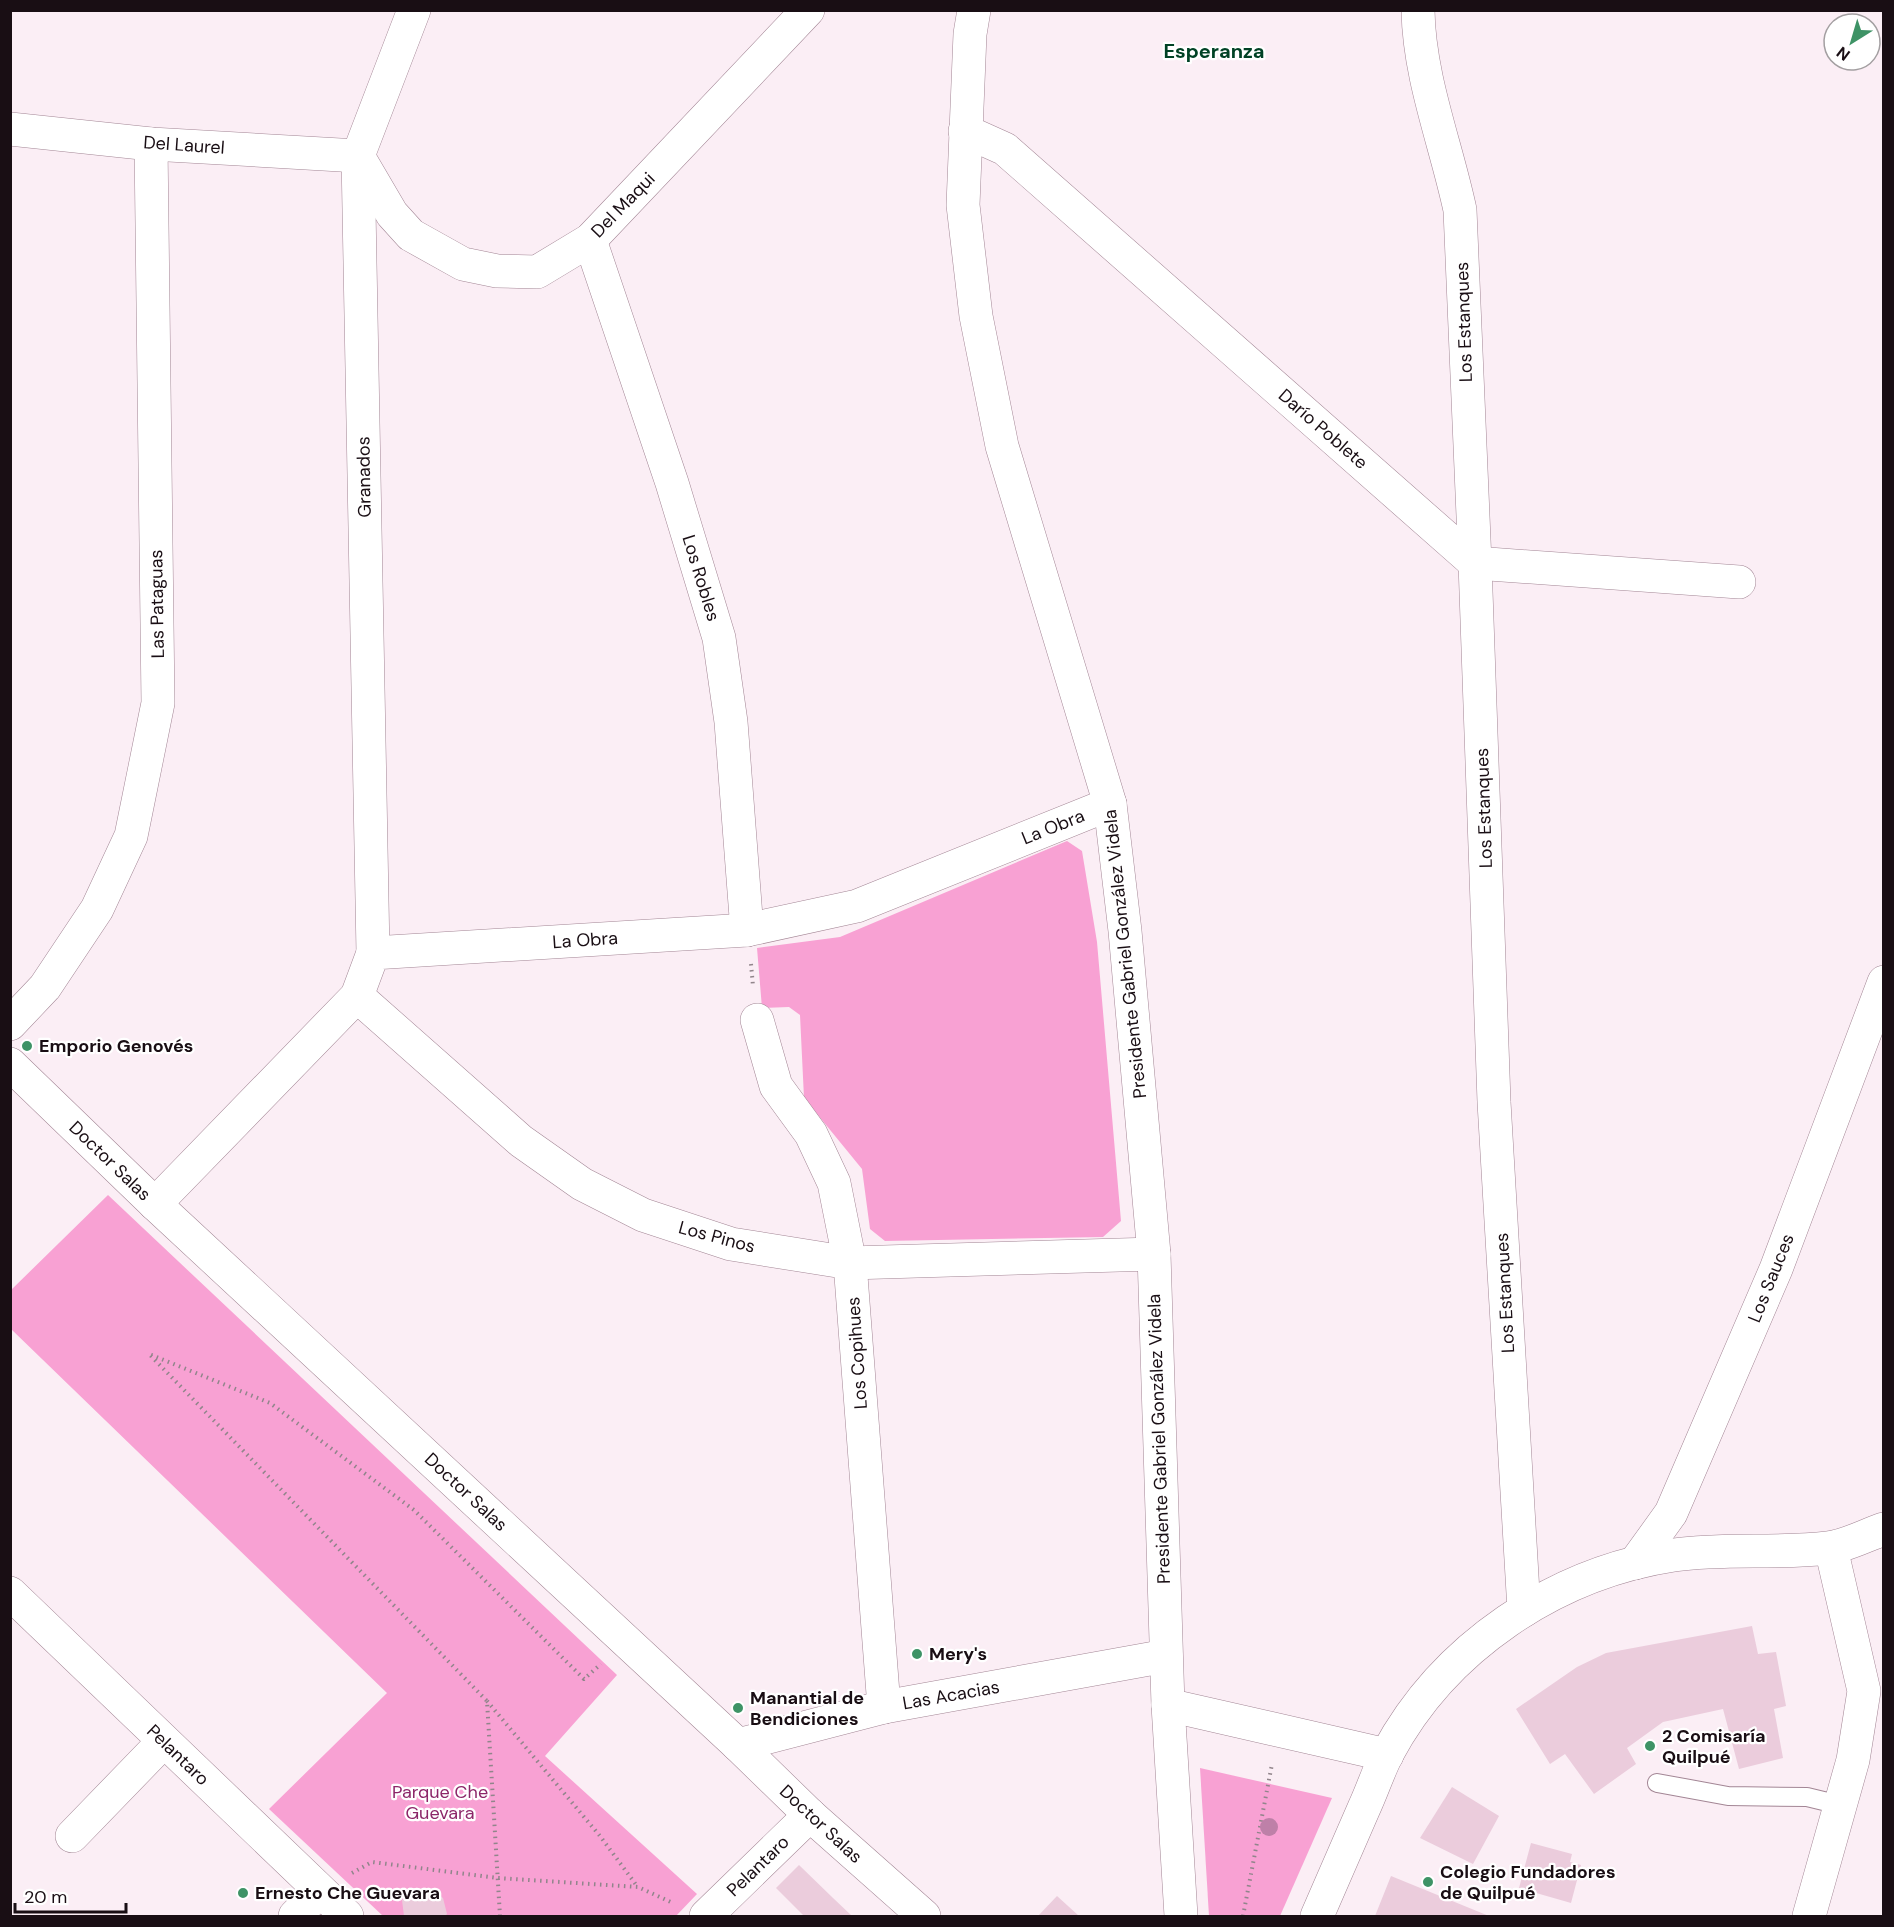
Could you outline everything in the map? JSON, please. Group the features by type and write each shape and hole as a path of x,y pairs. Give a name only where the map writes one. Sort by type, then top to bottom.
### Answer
{"street":[{"name":"Granados","path":"373,953 358,156 414,10"},
{"name":"Del Maqui","path":"358,156 392,214 411,235 463,264 497,271 537,272 590,240 808,10"},
{"name":"Presidente Gabriel González Videla","path":"974,10 970,34 963,204 976,316 1002,446 1110,804 1125,931 1154,1254 1166,1656 1180,1917"},
{"name":"Los Estanques","path":"1418,10 1418,30 1425,74 1460,210 1494,1102 1524,1610"},
{"name":"Del Laurel","path":"10,129 151,144 358,156"},
{"name":"Darío Poblete","path":"965,131 1005,149 1475,563"},
{"name":"Las Pataguas","path":"10,1024 45,987 97,909 131,836 158,703 151,144"},
{"name":"Los Robles","path":"590,240 672,483 719,638 731,722 747,930"},
{"path":"1475,563 1739,582"},
{"name":"La Obra","path":"373,953 747,930 857,906 1110,804"},
{"path":"155,1204 357,996 373,953"},
{"name":"Los Sauces","path":"1635,1563 1671,1513 1772,1279 1884,982"},
{"name":"Los Pinos","path":"357,996 521,1141 582,1184 643,1215 730,1244 850,1263 1154,1254"},
{"name":"Los Copihues","path":"757,1020 776,1086 811,1134 834,1183 850,1263 884,1707"},
{"name":"Doctor Salas","path":"10,1064 155,1204 738,1745 810,1815 924,1917"},
{"path":"1317,1917 1387,1755 1408,1721 1439,1681 1460,1659 1524,1610 1560,1590 1597,1574 1635,1563 1675,1555 1831,1548 1884,1529"},
{"path":"1809,1917 1853,1760 1864,1691 1831,1548"},
{"name":"Pelantaro","path":"10,1593 347,1917"},
{"name":"Las Acacias","path":"738,1745 884,1707 1166,1656"},
{"path":"1168,1704 1387,1755"},
{"path":"72,1836 163,1742"},
{"name":"Pelantaro","path":"693,1912 810,1815"},
{"path":"296,1917 320,1891"}],"lane":[{"path":"1657,1783 1728,1796 1807,1797 1840,1806"}],"path":[{"path":"747,930 757,1020"},
{"path":"626,1641 584,1679 423,1518 405,1503 270,1403 150,1354 487,1701 600,1836 638,1887"},
{"path":"487,1701 500,1917"},
{"path":"1243,1917 1279,1730"},
{"path":"372,1862 498,1878 638,1887 693,1912"}],"green space":[{"path":"1067,841 1082,851 1097,942 1121,1221 1103,1237 885,1241 870,1229 862,1169 804,1098 800,1015 789,1007 762,1008 757,948 840,937"},
{"name":"Parque Che Guevara","path":"108,1195 617,1675 545,1756 697,1894 676,1916 383,1916 269,1809 387,1693 11,1329 10,1291"},
{"path":"1200,1768 1332,1798 1280,1916 1209,1916"}],"building":[{"path":"1752,1626 1758,1654 1776,1652 1786,1706 1774,1709 1783,1758 1739,1769 1723,1709 1663,1722 1627,1748 1636,1764 1594,1794 1565,1754 1550,1764 1516,1709 1577,1667 1606,1653"},
{"path":"1452,1787 1499,1816 1473,1864 1420,1838"},
{"path":"1531,1843 1572,1854 1570,1862 1581,1865 1571,1903 1519,1888"},
{"path":"799,1865 852,1916 804,1916 776,1888"},
{"path":"1391,1876 1489,1916 1375,1916"},
{"path":"413,1888 431,1889 443,1898 447,1914 445,1916 404,1916 402,1900"},
{"path":"1057,1896 1079,1916 1038,1916"}],"place":[{"name":"Emporio Genovés","path":"27,1046"},
{"name":"Mery's","path":"917,1654"},
{"name":"Manantial de Bendiciones","path":"738,1708"},
{"name":"2 Comisaría Quilpué","path":"1650,1746"},
{"name":"Colegio Fundadores de Quilpué","path":"1428,1882"},
{"name":"Ernesto Che Guevara","path":"243,1893"}],"district":[{"name":"Esperanza","path":"1214,51"}]}
